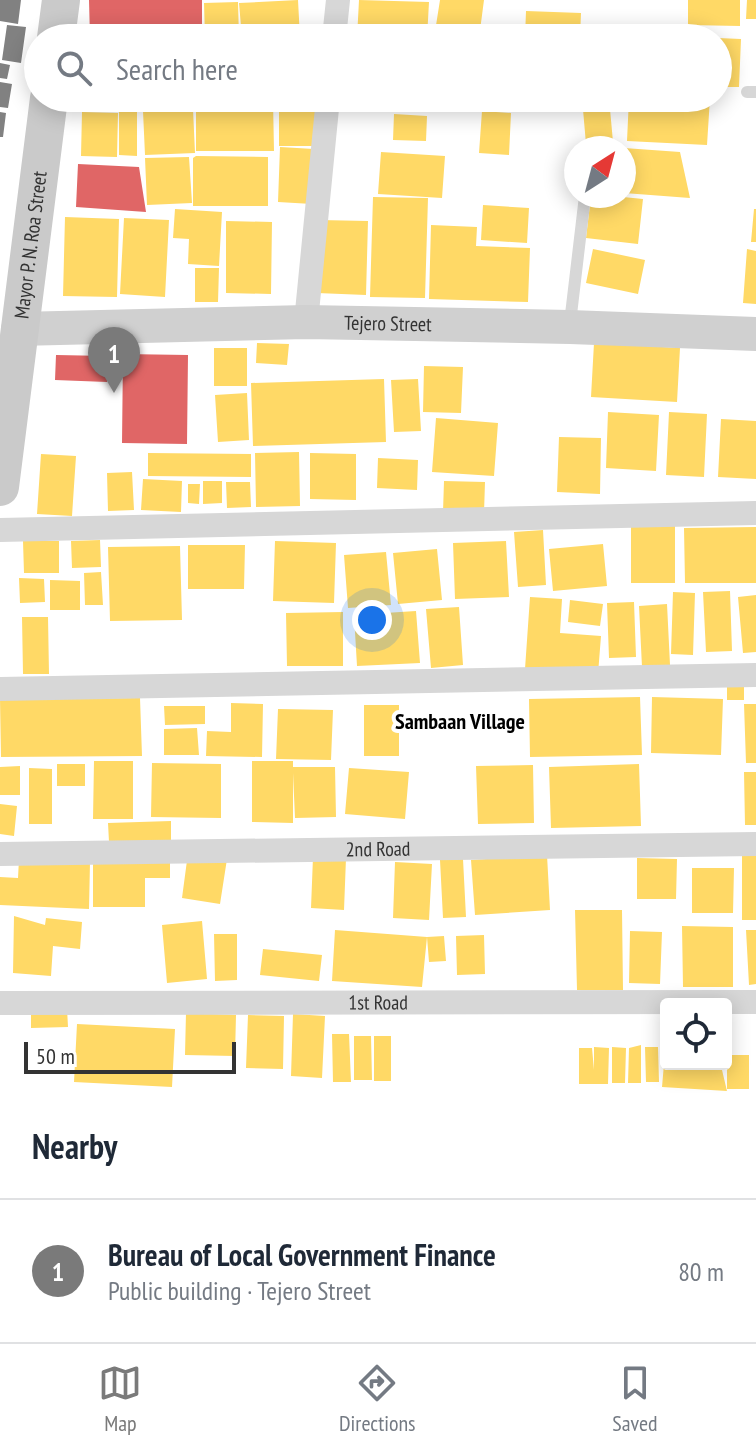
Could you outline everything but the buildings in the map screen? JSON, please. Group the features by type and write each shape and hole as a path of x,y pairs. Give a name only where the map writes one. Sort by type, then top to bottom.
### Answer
{"main road":[{"path":"58,24 61,0"},
{"name":"Mayor P. N. Roa Street","path":"0,487 47,112"},
{"name":"Tejero Street","path":"18,329 306,322 756,334"}],"street":[{"path":"335,24 338,0"},
{"path":"306,322 327,112"},
{"path":"0,530 756,513"},
{"path":"0,689 756,675"},
{"name":"2nd Road","path":"0,854 756,844"},
{"name":"1st Road","path":"0,1003 756,1002"}],"lane":[{"path":"570,327 584,208"}],"place":[{"name":"Bureau of Local Government Finance","path":"114,393"}],"district":[{"name":"Sambaan Village","path":"460,721"}]}
